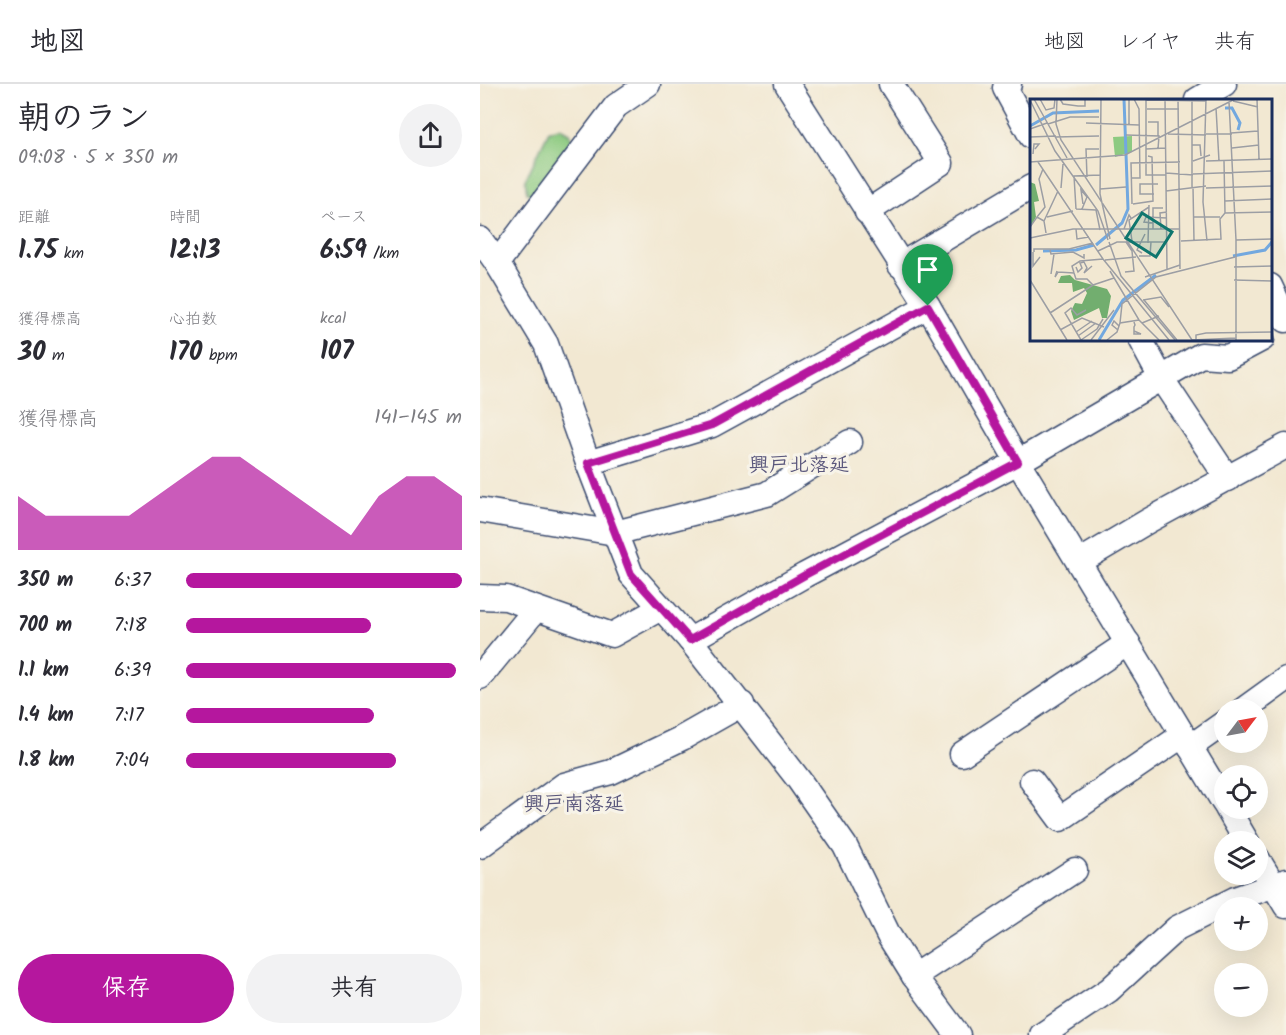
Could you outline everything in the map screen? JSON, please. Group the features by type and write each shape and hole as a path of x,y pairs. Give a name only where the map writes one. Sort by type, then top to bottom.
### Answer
{"street":[{"path":"497,263 616,106 648,84"},
{"path":"787,84 928,306 1018,462 1214,787"},
{"path":"867,212 941,163 891,84"},
{"path":"1009,84 1005,88 1030,134"},
{"path":"1199,99 1224,84"},
{"path":"900,265 1030,188"},
{"path":"480,239 546,344 588,463 631,574 690,640 742,704 845,846 889,936 914,976 958,1035"},
{"path":"1271,290 1286,320"},
{"path":"588,463 712,425 928,306"},
{"path":"1271,334 1286,327"},
{"path":"1141,340 1161,378 1228,478"},
{"path":"690,640 805,575 1018,462 1201,354 1228,357 1260,340"},
{"path":"480,510 615,533 767,494 850,442"},
{"path":"1079,562 1148,520 1286,446"},
{"path":"480,597 506,598 612,635 661,608"},
{"path":"480,677 536,609"},
{"path":"962,754 1128,643"},
{"path":"1258,699 1286,679"},
{"path":"480,846 564,785 611,772 682,738 742,704"},
{"path":"1032,781 1060,819 1186,741 1214,728"},
{"path":"914,976 1075,870"},
{"path":"1042,1035 1109,990 1177,928 1234,899 1282,891 1268,873"}],"green space":[{"path":"560,128 569,133 573,142 542,189 535,196 527,193 525,180 549,131"}],"district":[{"name":"興戸北落延","path":"799,464"},
{"name":"興戸南落延","path":"574,803"}],"route":[{"path":"928,306 1018,462 805,575 690,640 631,574 588,463 712,425 928,306"}]}
